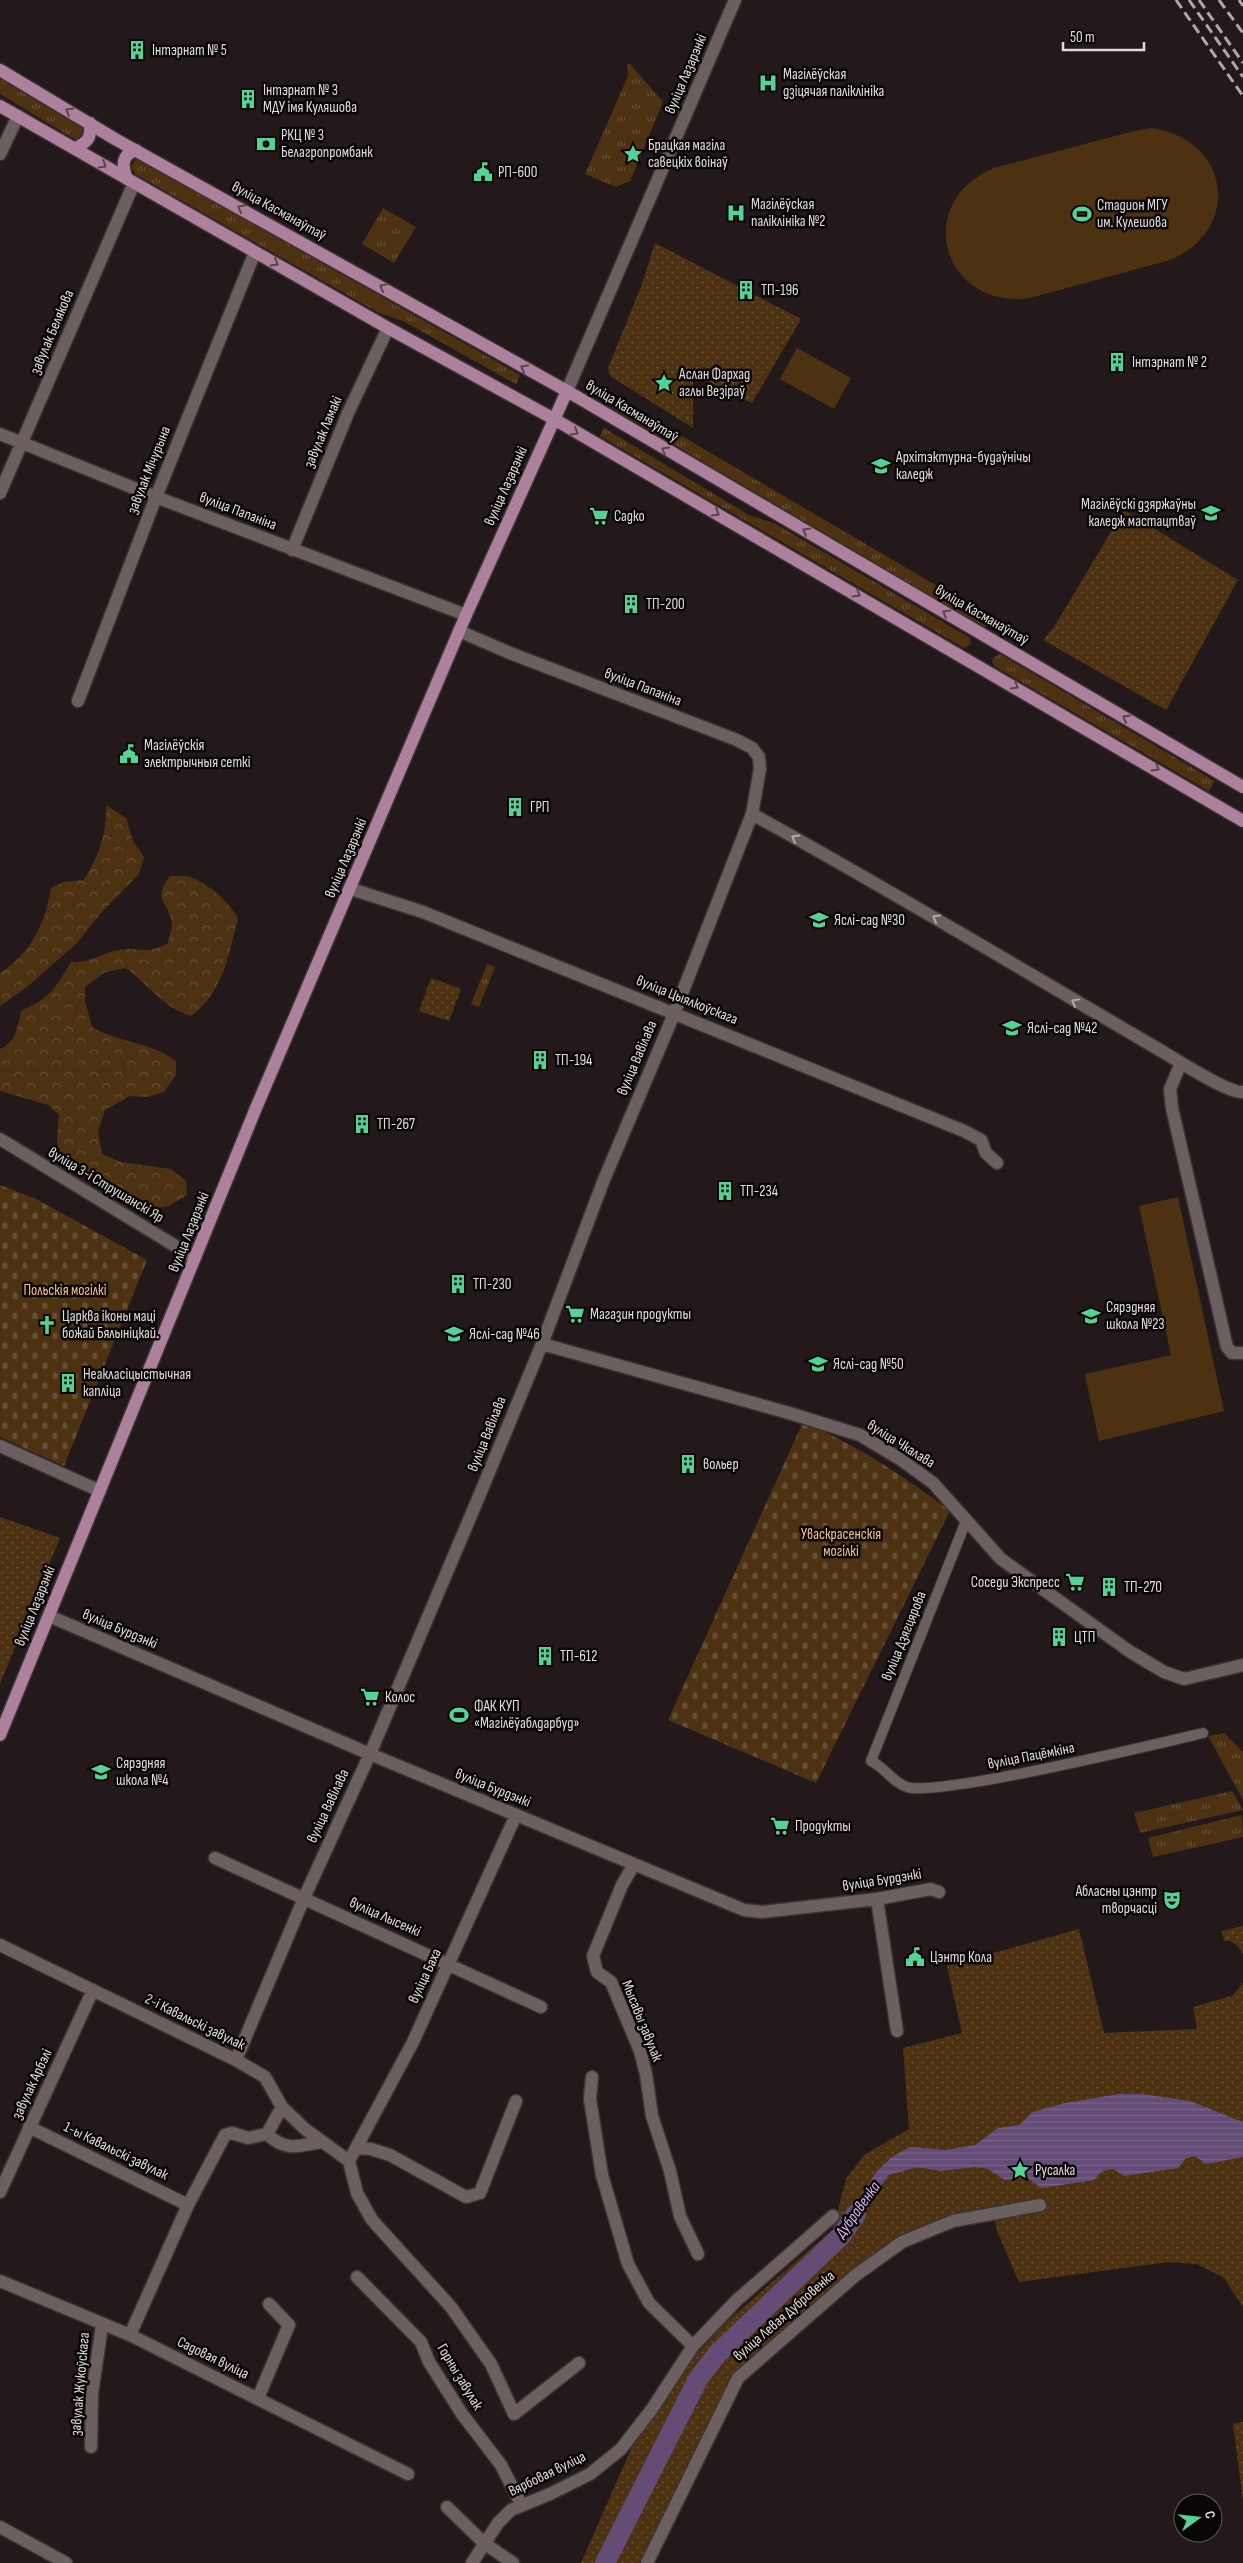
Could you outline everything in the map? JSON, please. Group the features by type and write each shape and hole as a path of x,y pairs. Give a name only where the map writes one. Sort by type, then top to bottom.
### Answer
{"main road":[{"name":"вуліца Касманаўтаў","path":"0,70 136,150 567,390 1243,787"},
{"path":"0,106 388,328 554,419 1243,820"},
{"path":"76,148 88,141 91,136 90,124"},
{"path":"130,181 122,165 125,158 136,150"},
{"name":"вуліца Лазарэнкі","path":"0,1735 256,1108 351,889 459,630 567,390"}],"street":[{"name":"вуліца Лазарэнкі","path":"567,390 734,0"},
{"path":"0,154 18,116"},
{"name":"завулак Белякова","path":"0,493 130,181"},
{"name":"завулак Мічурына","path":"78,701 156,497 255,252"},
{"name":"завулак Ламакі","path":"292,550 348,413 388,328"},
{"name":"вуліца Папаніна","path":"0,434 292,550 466,614"},
{"name":"вуліца Папаніна","path":"459,630 510,653 752,748 758,757 760,769 752,814"},
{"path":"752,814 967,936 1058,992 1225,1087 1243,1092"},
{"name":"вуліца Вавілава","path":"236,2060 304,1898 370,1754 542,1344 603,1182 674,1014 752,814"},
{"name":"вуліца Цыялкоўскага","path":"351,889 423,912 964,1131 981,1140 986,1154 997,1162"},
{"path":"1181,1062 1170,1088 1172,1108 1227,1348 1232,1353 1243,1353"},
{"name":"вуліца 3-і Струшанскі Яр","path":"0,1139 195,1258"},
{"name":"вуліца Чкалава","path":"542,1344 789,1413 860,1435 900,1459 933,1483 1001,1559 1129,1651 1164,1672 1184,1678 1243,1665"},
{"path":"0,1446 100,1491"},
{"name":"вуліца Дзягцярова","path":"871,1761 966,1521"},
{"name":"вуліца Бурдэнкі","path":"49,1616 633,1866 744,1910 762,1912 877,1899 931,1889 939,1892"},
{"name":"вуліца Пацёмкіна","path":"871,1761 881,1765 898,1783 912,1788 939,1786 1046,1770 1203,1733"},
{"name":"вуліца Баха","path":"356,2148 412,2042 516,1815"},
{"name":"вуліца Лысенкі","path":"214,1858 541,2007"},
{"name":"Мысавы завулак","path":"633,1866 622,1885 593,1956 597,1972 611,1982 640,2051 646,2074 652,2116 670,2171 680,2216 698,2254"},
{"path":"877,1899 897,2031"},
{"name":"2-і Кавальскі завулак","path":"0,1945 236,2060 265,2077 282,2107 321,2142 348,2161"},
{"name":"завулак Арбэлі","path":"0,2192 93,1990"},
{"path":"592,2077 590,2099 602,2175 628,2264 649,2303 693,2346"},
{"path":"516,2101 480,2193 473,2196 460,2194 390,2155 371,2149 356,2148 348,2161 357,2193 372,2220 451,2307 491,2364 514,2414 579,2363"},
{"path":"130,2336 188,2205 225,2135 232,2133 248,2138 267,2134 282,2107"},
{"name":"1-ы Кавальскі завулак","path":"29,2127 188,2205"},
{"path":"267,2134 277,2143 286,2147 321,2142"},
{"name":"вуліца Левая Дубровенка","path":"647,2563 729,2392 742,2375 856,2274 902,2242 953,2221 1040,2205"},
{"name":"Вярбовая вуліца","path":"472,2563 484,2543 511,2510 521,2504 550,2494 590,2474 621,2449 652,2409 693,2346 738,2300 833,2216"},
{"name":"Горны завулак","path":"356,2277 421,2342 429,2362 462,2414 501,2465 521,2504"},
{"name":"Садовая вуліца","path":"0,2281 130,2336 408,2474"},
{"path":"258,2398 290,2325 269,2304"},
{"name":"завулак Жукоўскага","path":"91,2446 92,2394 102,2325"},
{"path":"447,2507 484,2543 513,2563"},
{"path":"0,2527 66,2563"}],"green space":[{"path":"627,64 630,64 663,102 630,181 616,187 585,174 628,76"},
{"path":"0,79 83,128 85,131 82,139 76,140 0,94"},
{"name":"Стадион МГУ им. Кулешова","path":"1151,128 1177,135 1198,148 1211,166 1218,186 1217,207 1209,228 1193,246 1170,260 1030,298 1000,297 976,288 958,271 948,250 946,227 953,204 968,184 994,168"},
{"path":"136,158 520,375 516,384 403,321 379,313 135,174 131,167"},
{"path":"383,208 416,227 394,263 362,244"},
{"path":"655,243 801,319 752,403 693,376 693,428 610,376 608,368 642,284"},
{"path":"797,348 851,378 834,409 780,379"},
{"path":"622,401 990,617 989,625 984,627 612,408 615,403"},
{"path":"604,428 749,515 774,523 970,638 971,644 964,648 600,436"},
{"path":"1124,510 1238,580 1166,710 1043,640 1054,627"},
{"path":"1000,654 1215,781 1209,791 994,666 992,661 994,657"},
{"path":"106,805 126,818 133,841 144,857 139,874 101,913 77,943 28,986 0,1006 0,973 20,956 35,936 45,914 51,888 63,882 84,880 89,871 101,844 105,825"},
{"path":"170,876 188,876 204,884 223,899 238,918 228,959 211,996 191,1016 164,1002 126,968 105,972 85,987 85,1001 92,1027 157,1050 176,1061 176,1075 164,1092 147,1097 130,1096 105,1110 98,1131 102,1154 121,1162 171,1169 186,1181 187,1195 169,1206 141,1210 108,1185 63,1162 57,1142 59,1115 48,1105 0,1091 0,1049 13,1038 21,1011 39,1002 51,992 71,962 89,960 119,950 154,949 168,943 172,923 161,896"},
{"path":"487,964 495,967 479,1007 471,1004"},
{"path":"431,978 461,989 449,1021 419,1011"},
{"name":"Польскія могілкі","path":"0,1185 36,1199 147,1260 64,1466 0,1437"},
{"path":"1178,1197 1224,1411 1099,1441 1085,1374 1171,1355 1139,1206"},
{"name":"Уваскрасенскія могілкі","path":"803,1422 880,1462 950,1511 816,1783 668,1720"},
{"path":"0,1517 60,1538 0,1684"},
{"path":"1224,1733 1243,1752 1243,1800 1208,1736"},
{"path":"1232,1791 1243,1810 1140,1833 1134,1813"},
{"path":"1242,1815 1243,1837 1153,1857 1148,1838"},
{"path":"1243,1926 1243,1954 1233,1942 1224,1941 1222,1931"},
{"path":"1079,1929 1104,2033 1197,2029 1193,2007 1232,1996 1243,1983 1243,2307 1224,2278 1197,2264 1168,2262 1019,2282 997,2231 992,2207 936,2220 886,2244 830,2289 734,2375 640,2563 581,2563 632,2447 691,2359 724,2324 833,2229 846,2179 864,2155 909,2129 903,2048 962,2033 947,1966"},
{"path":"1243,2422 1243,2501 1233,2424"}],"water":[{"path":"1119,2094 1142,2094 1190,2101 1243,2122 1243,2157 1206,2164 1195,2156 1186,2158 1178,2168 1124,2176 1113,2169 1102,2171 1094,2180 1041,2188 1027,2177 1005,2180 988,2169 977,2167 940,2171 917,2167 889,2175 841,2236 841,2231 876,2172 893,2156 911,2147 945,2150 975,2145 998,2128 1019,2125 1033,2112 1065,2103"}],"waterway":[{"name":"Дубравенка","path":"605,2563 698,2379 718,2353 841,2236 856,2214"}],"railway":[{"path":"1176,0 1243,96"},
{"path":"1189,0 1243,77"},
{"path":"1199,0 1243,63"},
{"path":"1219,0 1243,33"},
{"path":"1239,0 1243,6"}],"place":[{"name":"Інтэрнат № 5","path":"137,50"},
{"name":"Магілёўская дзіцячая паліклініка","path":"768,83"},
{"name":"Інтэрнат № 3 МДУ імя Куляшова","path":"248,99"},
{"name":"РКЦ № 3 Белагропромбанк","path":"266,144"},
{"name":"Брацкая магіла савецкіх воінаў","path":"633,154"},
{"name":"РП-600","path":"483,172"},
{"name":"Магілёўская паліклініка №2","path":"736,213"},
{"name":"Стадион МГУ им. Кулешова","path":"1082,214"},
{"name":"ТП-196","path":"746,290"},
{"name":"Інтэрнат № 2","path":"1117,362"},
{"name":"Аслан Фархад аглы Везіраў","path":"664,383"},
{"name":"Архітэктурна-будаўнічы каледж","path":"881,466"},
{"name":"Магілёўскі дзяржаўны каледж мастацтваў","path":"1211,513"},
{"name":"Садко","path":"599,516"},
{"name":"ТП-200","path":"631,604"},
{"name":"Магілёўскія электрычныя сеткі","path":"129,754"},
{"name":"ГРП","path":"515,807"},
{"name":"Яслі-сад №30","path":"819,920"},
{"name":"Яслі-сад №42","path":"1012,1028"},
{"name":"ТП-194","path":"540,1060"},
{"name":"ТП-267","path":"362,1124"},
{"name":"ТП-234","path":"725,1191"},
{"name":"ТП-230","path":"458,1284"},
{"name":"Магазин продукты","path":"575,1314"},
{"name":"Сярэдняя школа №23","path":"1091,1316"},
{"name":"Царква іконы маці божай Бялыніцкай.","path":"47,1325"},
{"name":"Яслі-сад №46","path":"454,1334"},
{"name":"Яслі-сад №50","path":"818,1364"},
{"name":"Неакласіцыстычная капліца","path":"68,1383"},
{"name":"вольер","path":"688,1464"},
{"name":"Соседи Экспресс","path":"1075,1582"},
{"name":"ТП-270","path":"1109,1587"},
{"name":"ЦТП","path":"1059,1637"},
{"name":"ТП-612","path":"545,1656"},
{"name":"Колос","path":"370,1697"},
{"name":"ФАК КУП «Магілёўаблдарбуд»","path":"459,1715"},
{"name":"Сярэдняя школа №4","path":"101,1772"},
{"name":"Продукты","path":"780,1826"},
{"name":"Абласны цэнтр творчасці","path":"1172,1900"},
{"name":"Цэнтр Кола","path":"915,1957"},
{"name":"Русалка","path":"1020,2170"}]}
